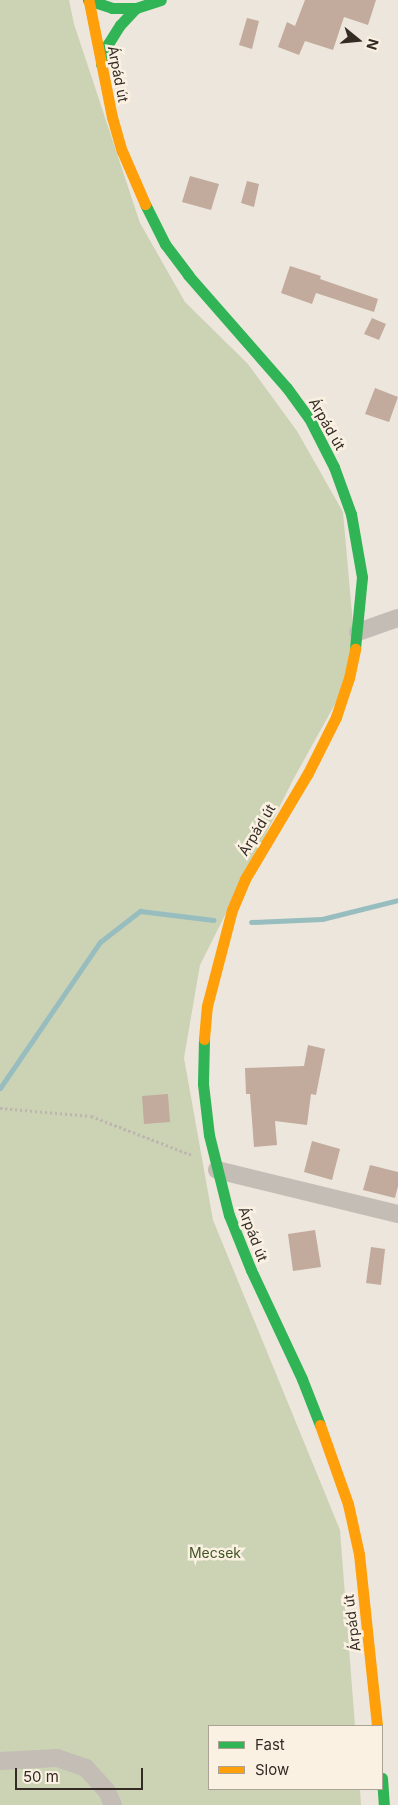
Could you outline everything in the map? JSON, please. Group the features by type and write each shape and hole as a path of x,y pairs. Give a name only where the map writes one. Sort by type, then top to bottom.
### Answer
{"main road":[{"path":"88,1 112,8 136,8 160,0"},
{"name":"Árpád út","path":"88,1 112,117 122,151 147,210 165,244 195,285 287,388 308,418 334,467 351,514 362,577 358,632 349,678 336,717 308,773 245,879 232,910 215,968 207,1006 203,1044 206,1112 212,1152 229,1215 251,1270 302,1379 334,1459 348,1504 358,1554 377,1725"},
{"path":"101,64 108,44 120,25 136,8"},
{"path":"383,1790 384,1805"}],"street":[{"path":"358,632 398,618"},
{"path":"217,1170 398,1214"},
{"path":"0,1761 57,1758 86,1768 107,1791 113,1805"}],"path":[{"path":"0,1108 91,1116 189,1154 212,1152"}],"green space":[{"name":"Mecsek","path":"0,0 69,0 74,24 140,223 185,302 248,364 297,431 343,512 354,636 340,695 294,778 200,965 184,1058 213,1220 340,1530 355,1725 208,1725 208,1790 360,1790 361,1805 0,1805"}],"building":[{"path":"305,0 376,0 368,25 344,17 333,50 305,41 299,55 278,47 287,22 295,26"},
{"path":"247,18 259,21 252,49 239,45"},
{"path":"190,176 219,184 211,210 182,202"},
{"path":"247,181 259,184 254,207 241,203"},
{"path":"290,266 321,276 320,279 378,299 374,312 316,293 312,304 281,293"},
{"path":"372,318 386,324 379,340 364,334"},
{"path":"375,388 398,397 389,422 365,414"},
{"path":"308,1045 325,1049 316,1095 311,1094 307,1125 275,1121 277,1145 254,1147 250,1094 246,1094 245,1068 304,1066"},
{"path":"168,1094 170,1122 144,1124 142,1096"},
{"path":"312,1141 340,1149 332,1180 304,1172"},
{"path":"370,1165 398,1172 398,1186 395,1198 363,1190"},
{"path":"315,1230 321,1267 293,1271 288,1234"},
{"path":"371,1247 385,1249 381,1285 366,1283"}],"waterway":[{"path":"251,922 322,919 398,900"},
{"path":"0,1088 100,942 140,911 213,920"}],"traffic: fast":[{"path":"88,0 112,8 136,8 161,0"},
{"path":"101,64 108,44 120,25 136,8"},
{"path":"145,204 165,244 188,275 287,388 309,418 334,467 351,514 362,577 355,649"},
{"path":"204,1039 203,1084 209,1135 229,1215 251,1270 302,1379 320,1425"},
{"path":"383,1790 384,1805"}],"traffic: slow":[{"path":"89,2 112,117 122,151 145,204"},
{"path":"204,1039 207,1006 232,910 245,879 308,773 336,717 349,678 355,649"},
{"path":"320,1425 348,1504 359,1554 377,1725"}]}
